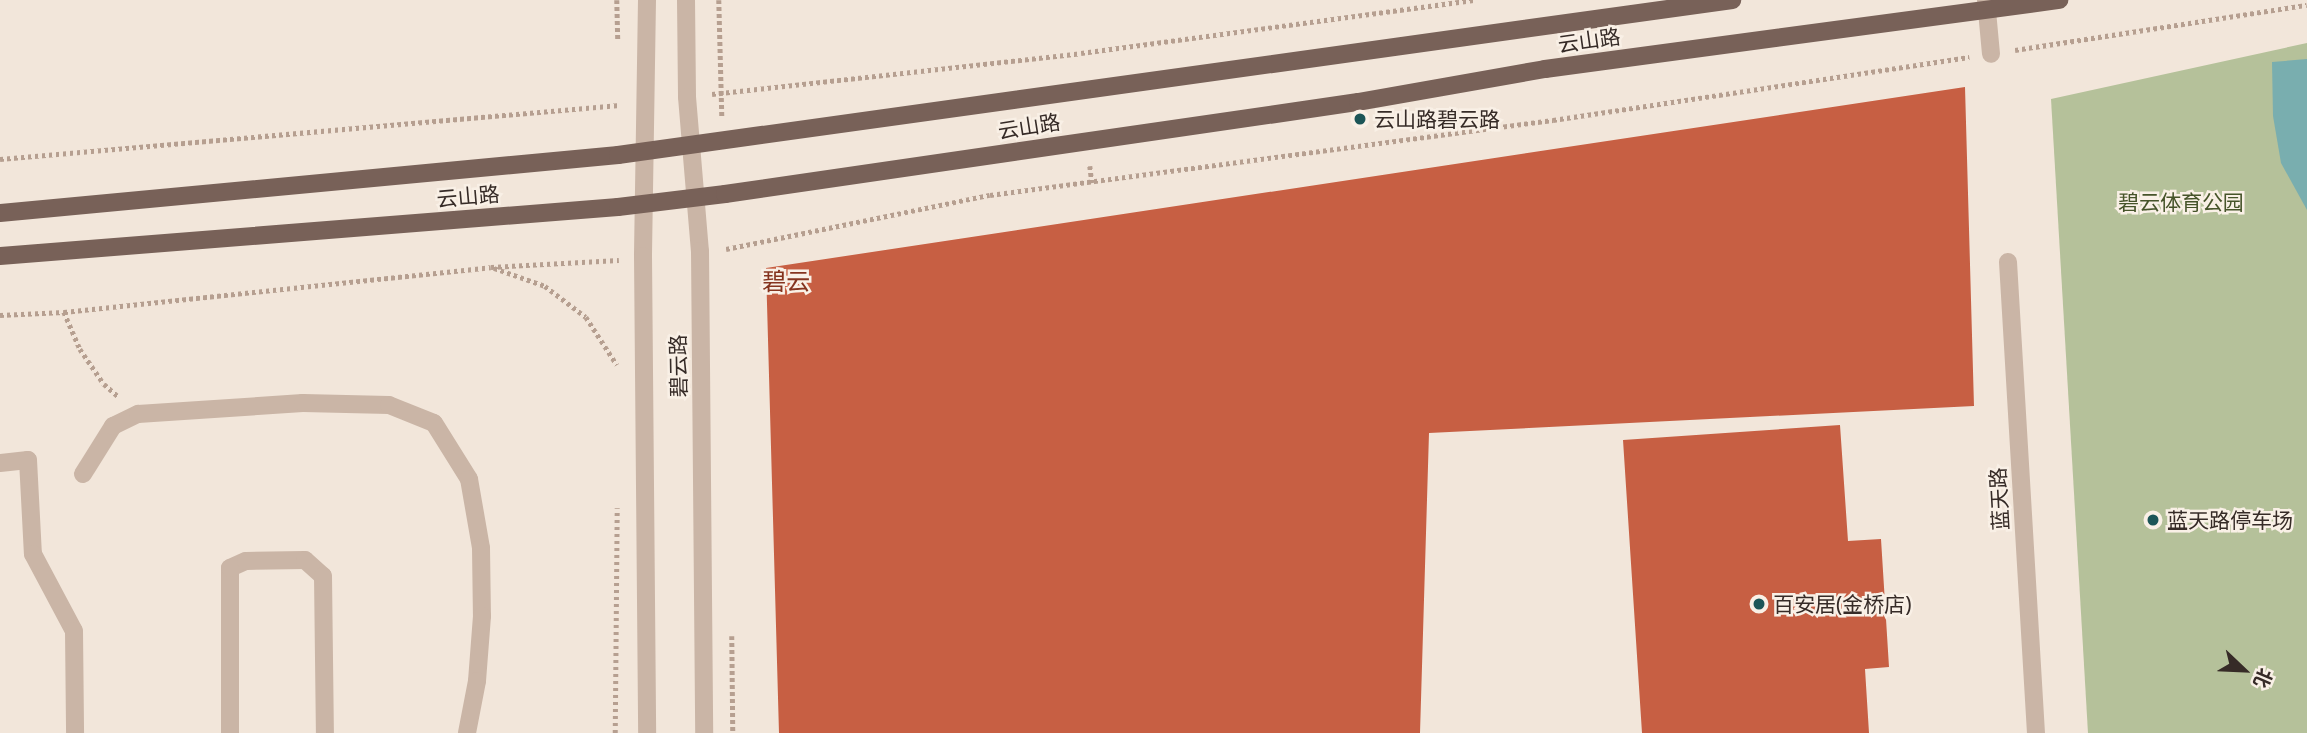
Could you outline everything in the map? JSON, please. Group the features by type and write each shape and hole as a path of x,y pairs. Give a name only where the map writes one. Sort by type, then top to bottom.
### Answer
{"main road":[{"name":"云山路","path":"0,213 691,146 1732,0"},
{"name":"云山路","path":"0,256 644,204 1358,102 1545,69 1987,5 2059,0"}],"street":[{"name":"碧云路","path":"647,0 648,102 643,256 647,733"},
{"name":"碧云路","path":"686,0 687,97 700,251 704,733"},
{"path":"1987,5 1991,54"},
{"name":"蓝天路","path":"2008,262 2036,733"},
{"path":"83,474 113,426 138,414 303,403 389,405 434,423 469,479 481,548 482,616 477,681 467,733"},
{"path":"0,463 28,460 33,554 74,631 75,733"},
{"path":"230,733 230,568 246,561 304,560 323,576 325,733"}],"path":[{"path":"687,97 1081,53 1475,0"},
{"path":"700,251 768,242 990,195 1553,120 2307,5"},
{"path":"0,159 648,102"},
{"path":"0,315 64,312 491,267 618,260 643,256"},
{"path":"491,267 545,286 586,317 618,366"},
{"path":"64,312 80,349 104,384 138,414"}],"green space":[{"name":"碧云体育公园","path":"2307,43 2307,733 2088,733 2051,99"}],"water":[{"path":"2307,59 2307,210 2281,163 2273,116 2272,62"}],"building":[{"path":"1965,87 1974,406 1429,433 1420,733 779,733 766,268"},
{"name":"百安居(金桥店)","path":"1840,425 1848,541 1881,539 1889,667 1865,669 1869,733 1642,733 1623,440"}],"place":[{"name":"云山路碧云路","path":"1360,119"},
{"name":"蓝天路停车场","path":"2153,520"},
{"name":"百安居(金桥店)","path":"1759,604"}],"district":[{"name":"碧云","path":"786,281"}]}
